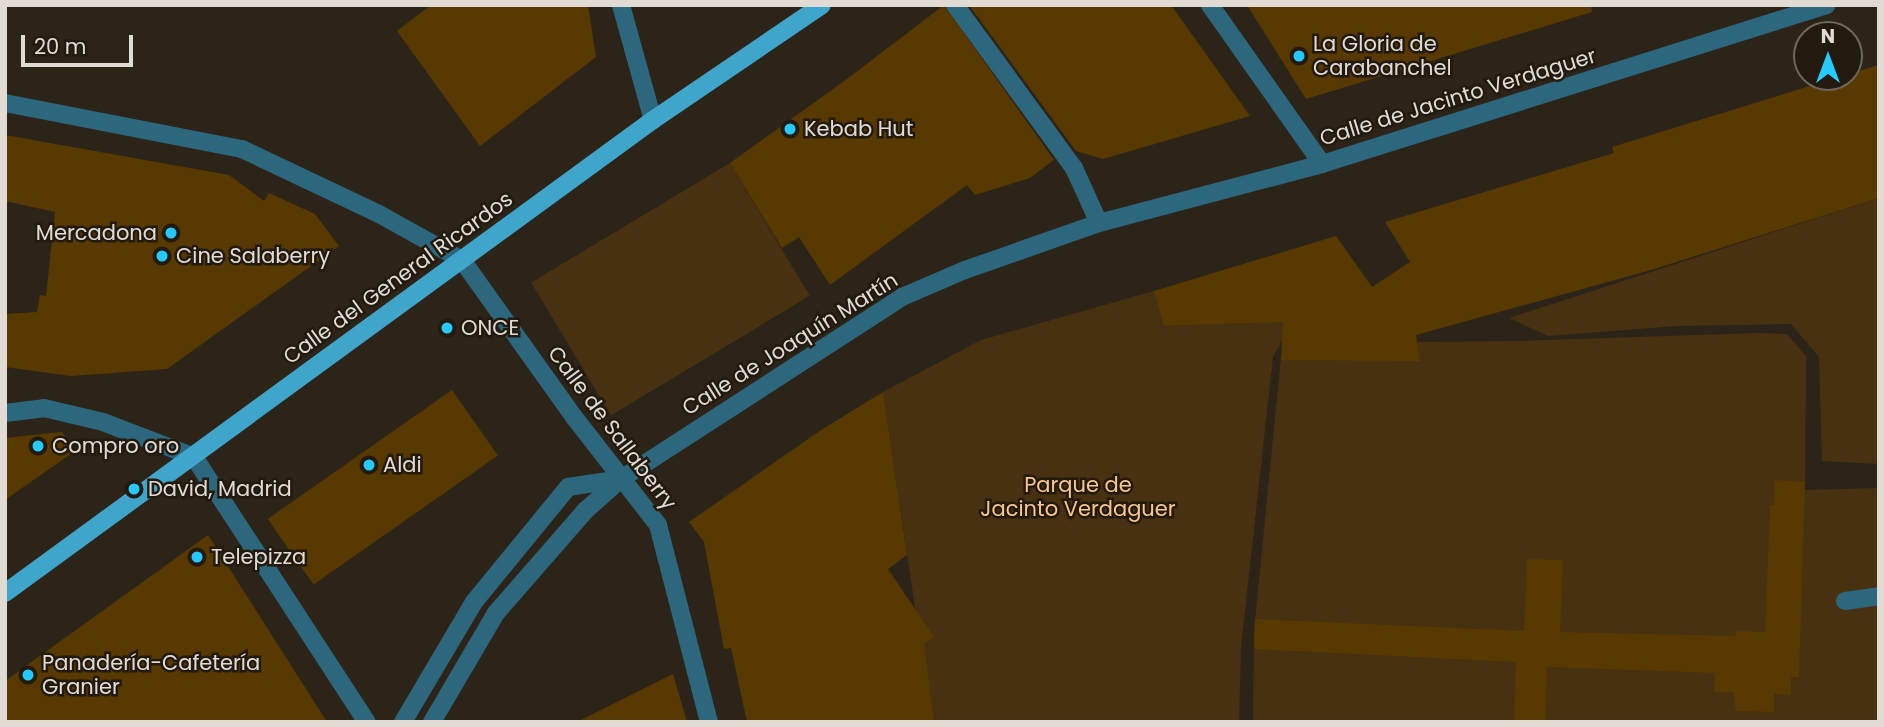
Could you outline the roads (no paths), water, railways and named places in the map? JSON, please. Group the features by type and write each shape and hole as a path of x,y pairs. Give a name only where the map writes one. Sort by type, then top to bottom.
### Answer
{"main road":[{"name":"Calle del General Ricardos","path":"5,593 653,120 822,5"}],"street":[{"path":"621,5 653,120"},
{"path":"954,5 1074,167 1099,223"},
{"path":"1210,5 1322,164"},
{"name":"Calle de Jacinto Verdaguer","path":"1099,223 1322,164 1827,5"},
{"path":"5,103 242,149 379,214 462,260"},
{"name":"Calle de Joaquín Martín","path":"432,722 496,613 586,510 621,479 902,297 965,270 1099,223"},
{"name":"Calle de Sallaberry","path":"462,260 621,479 658,525 709,722"},
{"path":"5,413 44,408 103,422 194,457 367,722"},
{"path":"403,722 474,602 568,487 621,479"},
{"path":"1845,601 1879,596"}],"place":[{"name":"La Gloria de Carabanchel","path":"1299,56"},
{"name":"Kebab Hut","path":"790,129"},
{"name":"Mercadona","path":"171,233"},
{"name":"Cine Salaberry","path":"162,256"},
{"name":"ONCE","path":"447,328"},
{"name":"Compro oro","path":"38,446"},
{"name":"Aldi","path":"369,465"},
{"name":"David, Madrid","path":"134,489"},
{"name":"Telepizza","path":"197,557"},
{"name":"Panadería-Cafetería Granier","path":"28,675"}],"park label":[{"name":"Parque de Jacinto Verdaguer","path":"1078,497"}]}
